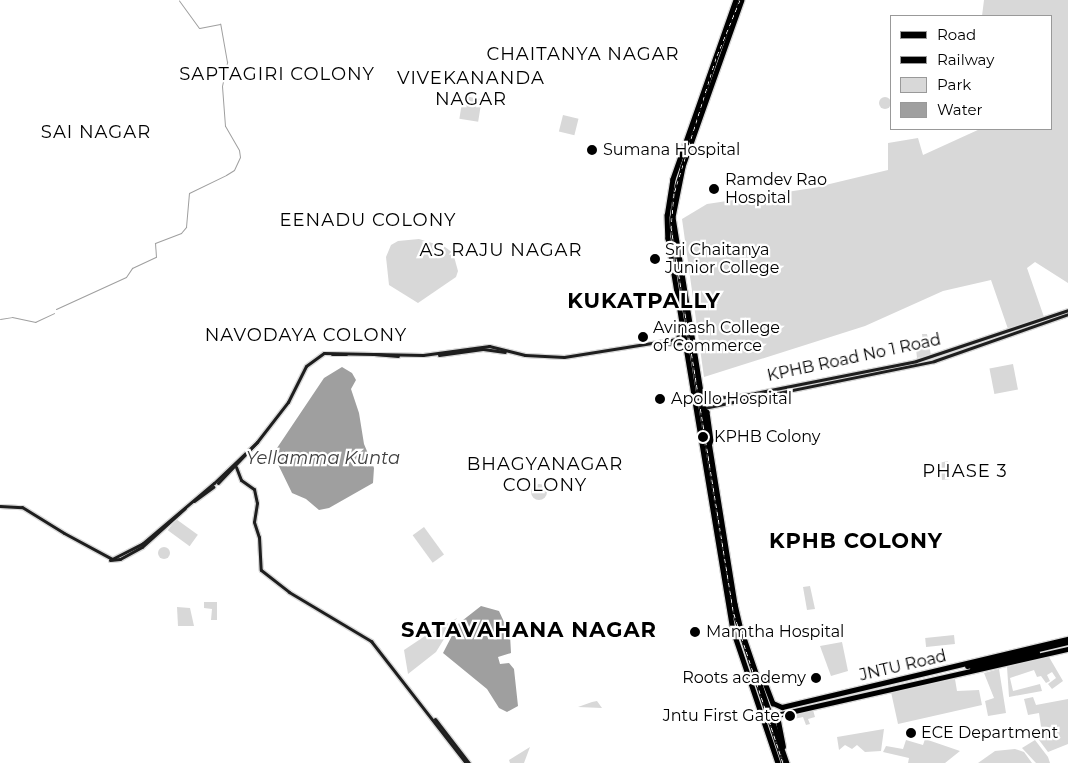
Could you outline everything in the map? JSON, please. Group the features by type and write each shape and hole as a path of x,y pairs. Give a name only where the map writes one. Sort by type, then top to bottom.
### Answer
{"main road":[{"path":"736,0 719,40 673,179 667,215 680,323 687,341 700,400 705,409 708,448 735,604 741,629 787,763"},
{"path":"742,0 679,180 673,216 693,396 726,597 733,630 778,763"},
{"path":"719,40 726,43"},
{"path":"671,256 678,255"},
{"path":"672,268 680,267"},
{"name":"KPHB Road No 1 Road","path":"700,400 750,394 916,361 1068,310"},
{"name":"KPHB Road No 1 Road","path":"705,409 934,361 1068,314"},
{"path":"382,354 423,354 488,346 526,355 560,357 670,340 679,335 680,323"},
{"path":"174,515 236,467 288,402 306,366 321,355 338,352 422,356 483,349 534,359 564,359 637,346 687,341"},
{"path":"690,401 693,396"},
{"path":"0,506 22,507 107,559 116,561 148,542 174,515 214,484 257,442"},
{"path":"236,467 241,480 254,492 254,522 259,537 262,570 289,592 371,641 468,763"},
{"path":"726,597 734,597"},
{"path":"728,607 735,604"},
{"path":"950,669 960,669 1068,644"},
{"name":"JNTU Road","path":"785,714 824,700 950,669 1068,644"},
{"name":"JNTU Road","path":"782,707 955,672 970,672 1068,644"},
{"path":"955,672 960,669"},
{"path":"759,677 764,680 774,703 782,707 785,714 778,715 783,748"}],"green space":[{"path":"984,0 1068,0 1068,283 1035,262 1027,268 1044,317 1008,329 991,280 943,291 865,326 704,377 682,219 707,204 813,188 888,170 888,143 918,138 923,155 978,130 1053,130 1053,15 982,15"},
{"path":"463,96 482,99 478,122 459,119"},
{"path":"885,97 889,99 889,107 885,109 881,107 879,103 881,99"},
{"path":"563,115 579,119 574,135 559,131"},
{"path":"419,239 445,247 453,253 458,271 456,277 418,303 389,285 386,257 391,245 398,241"},
{"path":"922,334 927,334 931,355 917,358 916,349 924,347"},
{"path":"1013,364 1018,390 994,394 989,369"},
{"path":"948,461 951,479 942,480 938,463"},
{"path":"539,484 545,486 547,492 545,498 539,500 533,498 531,492 533,486"},
{"path":"176,519 198,535 190,546 168,530"},
{"path":"424,527 444,555 433,563 413,535"},
{"path":"162,547 166,547 170,553 166,559 162,559 158,555 158,551"},
{"path":"810,586 815,609 807,610 803,587"},
{"path":"204,602 217,602 217,620 211,620 212,609 204,608"},
{"path":"177,607 190,608 194,626 178,626"},
{"path":"457,618 436,652 408,674 404,650 428,634 431,638 435,635 433,632"},
{"path":"954,635 955,644 926,647 925,638"},
{"path":"842,642 848,671 831,676 820,646"},
{"path":"1049,657 1063,681 1052,689 1048,684 1056,678 1052,672 1047,675 1050,681 1046,683 1041,676 1037,677 1034,670 1010,678 1013,691 1040,684 1042,691 1009,697 1007,667"},
{"path":"999,669 1006,713 988,716 985,701 994,698 984,673"},
{"path":"955,679 957,691 979,690 982,705 898,724 891,692"},
{"path":"1033,697 1036,705 1068,699 1068,744 1048,752 1036,736 1042,733 1039,713 1028,715 1024,699"},
{"path":"597,701 602,708 578,707 592,702"},
{"path":"813,710 815,717 808,719 810,724 806,725 803,717 794,719 792,715"},
{"path":"884,729 881,751 865,752 857,745 852,749 845,745 839,750 837,737"},
{"path":"925,739 960,751 945,763 908,763 909,758 883,752 886,746 903,749 906,740 923,745"},
{"path":"1035,740 1048,757 1050,763 1036,763 1022,748"},
{"path":"530,747 524,763 510,763 509,760"},
{"path":"1015,749 1024,752 1032,763 978,763 995,751"}],"water":[{"name":"Yellamma Kunta","path":"342,367 352,373 356,380 351,389 359,413 364,444 374,468 373,483 329,508 319,510 306,499 292,493 273,454 324,378"},
{"path":"481,606 499,611 510,635 511,653 498,657 500,664 509,663 514,669 518,706 507,712 499,708 487,689 443,653 458,624"}],"waterway":[{"path":"56,309 126,277 132,268 156,257 155,243 181,233 186,227 189,193 234,170 240,157 239,150 225,126 222,86 227,62 220,24 199,28 179,0"},
{"path":"0,319 12,317 35,322 54,313"}],"railway":[{"path":"740,0 716,58 674,194 671,227 734,614 783,763"}],"place":[{"name":"Sumana Hospital","path":"592,150"},
{"name":"Ramdev Rao Hospital","path":"714,189"},
{"name":"Sri Chaitanya Junior College","path":"655,259"},
{"name":"Avinash College of Commerce","path":"643,337"},
{"name":"Apollo Hospital","path":"660,399"},
{"name":"KPHB Colony","path":"703,437"},
{"name":"Mamtha Hospital","path":"695,632"},
{"name":"Roots academy","path":"816,678"},
{"name":"Jntu First Gate","path":"790,716"},
{"name":"ECE Department","path":"911,733"}],"district":[{"name":"CHAITANYA NAGAR","path":"583,54"},
{"name":"SAPTAGIRI COLONY","path":"277,74"},
{"name":"VIVEKANANDA NAGAR","path":"471,89"},
{"name":"SAI NAGAR","path":"96,132"},
{"name":"EENADU COLONY","path":"368,220"},
{"name":"AS RAJU NAGAR","path":"501,250"},
{"name":"KUKATPALLY","path":"644,301"},
{"name":"NAVODAYA COLONY","path":"306,335"},
{"name":"PHASE 3","path":"965,471"},
{"name":"BHAGYANAGAR COLONY","path":"545,475"},
{"name":"KPHB COLONY","path":"856,541"},
{"name":"SATAVAHANA NAGAR","path":"529,630"}]}
